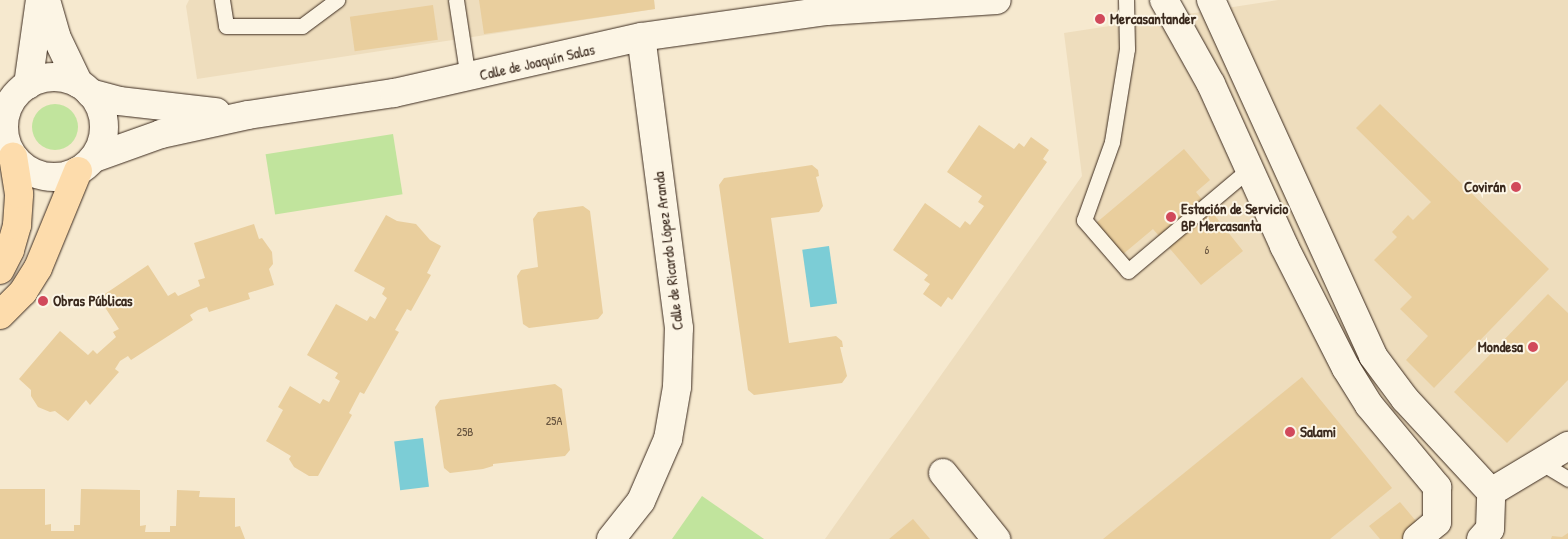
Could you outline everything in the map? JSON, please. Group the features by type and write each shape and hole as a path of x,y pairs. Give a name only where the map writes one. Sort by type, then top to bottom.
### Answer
{"highway":[{"path":"0,270 10,250 16,225 19,194 13,156"},
{"path":"0,315 23,292 38,268 86,164"}],"street":[{"path":"40,0 17,86 2,128 13,156 35,174 50,177 86,164 104,132 99,104 85,88 56,36 46,0"},
{"name":"Calle de Joaquín Salas","path":"86,164 160,134 248,115 468,78 641,37 827,6 997,0"},
{"path":"1164,0 1211,84 1284,246 1346,368 1369,405 1437,487 1436,522 1416,539"},
{"path":"1211,0 1373,356 1405,399 1491,492 1490,528 1481,539"},
{"name":"Calle de Ricardo López Aranda","path":"611,539 641,501 668,439 677,387 679,328 641,37"},
{"path":"17,86 53,77 85,88"},
{"name":"Calle de Joaquín Salas","path":"85,88 119,102 248,115"},
{"path":"1491,492 1568,446"},
{"path":"943,473 996,539"}],"lane":[{"path":"222,0 226,26 302,26 337,0"},
{"path":"456,0 468,78"},
{"path":"1126,0 1128,49 1112,142 1084,220 1128,271 1249,169"},
{"path":"1540,462 1568,479"}],"shaded area":[{"path":"189,0 654,0 655,9 197,79 186,6"},
{"name":"Mercasantander","path":"1278,0 1568,0 1568,539 825,539 1082,176 1064,33"}],"green space":[{"path":"60,104 72,110 77,118 77,136 72,144 64,149 50,150 38,144 33,136 32,122 38,110 46,105"},
{"path":"393,134 403,194 275,214 266,154"},
{"path":"702,496 764,539 672,539"}],"water":[{"path":"829,246 837,303 810,307 802,250"},
{"path":"423,438 429,487 400,490 394,442"}],"building":[{"path":"479,0 654,0 655,9 484,34"},
{"path":"433,5 438,40 355,51 350,17"},
{"path":"1380,104 1549,269 1434,388 1406,360 1428,336 1400,309 1412,297 1374,260 1397,237 1392,232 1408,215 1413,220 1431,202 1356,128"},
{"path":"979,125 1014,149 1019,143 1024,147 1031,137 1049,150 1043,159 1047,162 952,300 948,297 941,307 923,294 930,284 924,280 928,275 893,250 925,203 960,228 965,221 970,225 984,206 978,202 982,196 947,172"},
{"path":"1184,149 1210,180 1196,192 1243,251 1201,285 1153,229 1122,255 1096,223"},
{"path":"812,165 818,170 819,176 816,177 823,206 819,212 771,218 789,343 836,336 842,341 843,347 840,347 847,376 842,383 754,395 748,390 719,185 724,178"},
{"path":"583,206 590,211 603,313 598,319 529,328 523,324 517,276 521,270 538,267 533,219 538,212"},
{"path":"386,215 397,221 416,224 430,240 441,246 427,273 431,275 411,311 407,309 395,330 399,332 364,394 360,392 349,413 352,415 318,476 309,476 294,467 289,459 291,456 266,441 283,410 278,407 290,386 320,404 323,399 329,402 340,381 335,378 338,373 307,355 336,304 367,321 370,316 375,319 387,298 382,294 385,288 354,271"},
{"path":"254,224 259,239 262,238 272,252 273,264 269,269 274,285 248,293 250,299 209,312 207,307 198,310 190,315 193,320 131,360 128,356 120,361 115,369 119,372 90,405 86,400 68,421 55,411 50,412 38,407 31,396 31,390 19,379 60,331 88,355 93,350 97,354 116,337 113,332 119,329 99,298 148,265 168,296 175,292 178,296 200,286 198,280 205,278 194,243"},
{"name":"Mondesa","path":"1548,294 1568,313 1568,380 1507,443 1454,392"},
{"name":"Salami","path":"1302,377 1392,488 1330,539 1103,539"},
{"path":"555,384 562,389 570,450 565,456 493,464 493,466 483,469 450,473 444,468 435,407 440,400"},
{"path":"0,489 45,489 45,525 51,524 51,531 74,531 74,525 80,525 81,489 140,490 140,526 146,525 145,532 170,532 170,526 176,526 177,490 200,491 199,497 235,498 235,527 240,526 245,539 0,539"},
{"path":"1400,502 1431,539 1380,539 1369,526"},
{"path":"913,519 930,539 889,539"},
{"path":"1568,533 1568,539 1551,539 1552,536 1562,537"}],"place":[{"name":"Mercasantander","path":"1100,19"},
{"name":"Covirán","path":"1516,187"},
{"name":"Estación de Servicio BP Mercasanta","path":"1171,217"},
{"name":"Obras Públicas","path":"43,301"},
{"name":"Mondesa","path":"1533,347"},
{"name":"Salami","path":"1290,432"}]}
